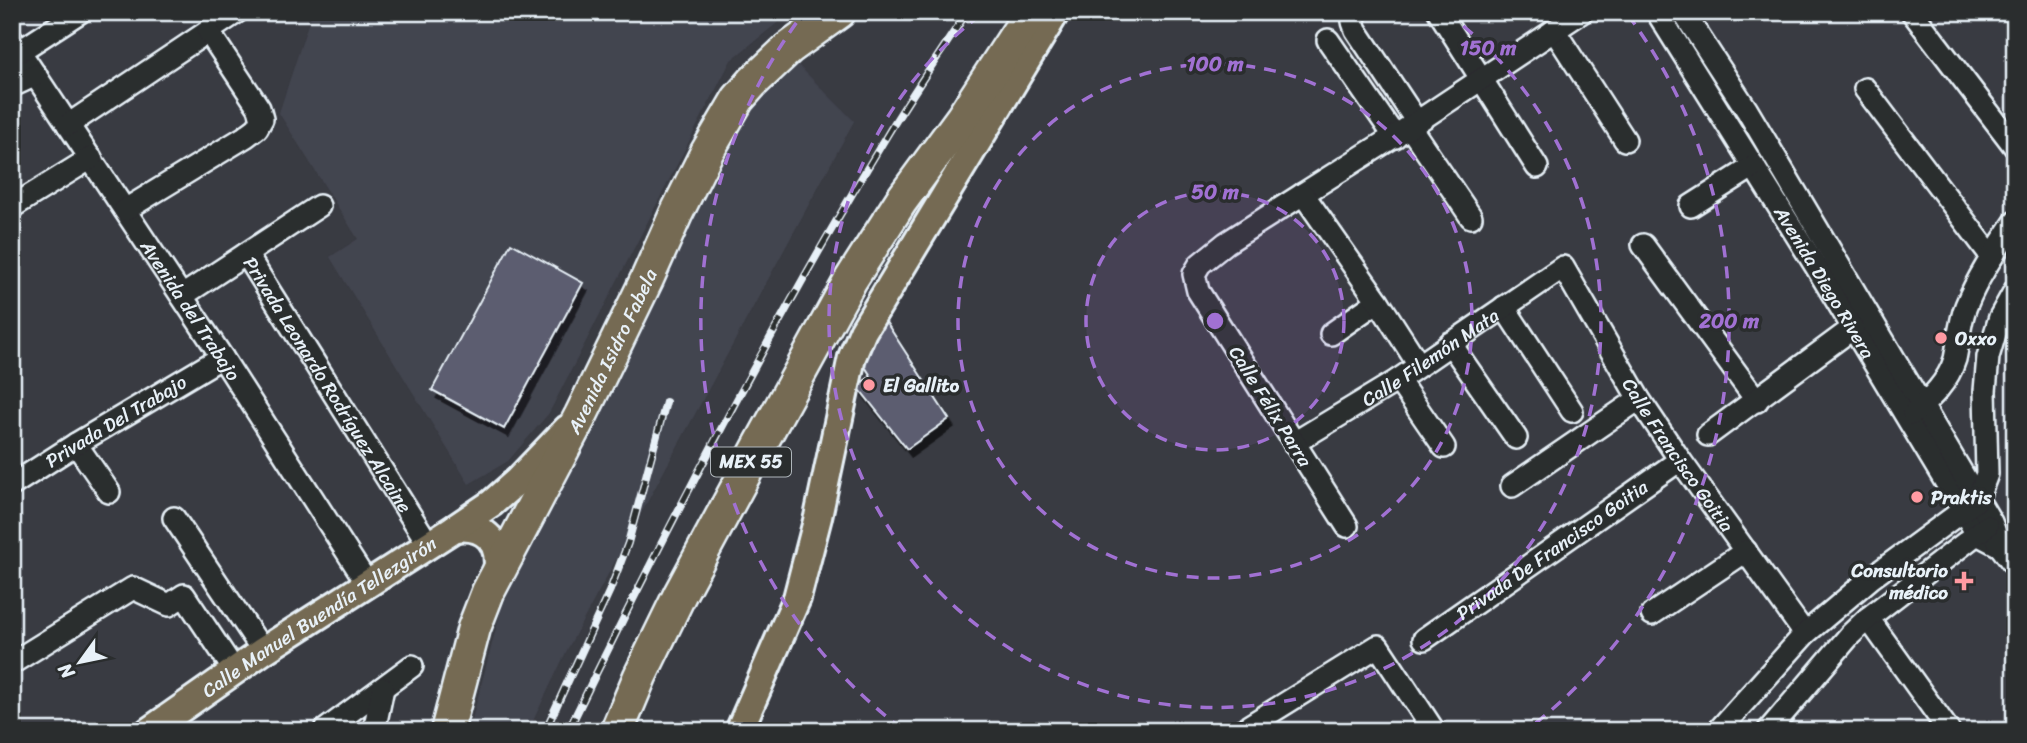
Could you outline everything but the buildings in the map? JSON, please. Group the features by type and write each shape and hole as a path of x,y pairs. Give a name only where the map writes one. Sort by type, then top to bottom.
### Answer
{"highway":[{"name":"Avenida Isidro Fabela","path":"447,731 474,628 497,573 581,415 648,279 706,152 738,99 753,82 789,48 839,12"},
{"path":"901,201 926,151 1009,12"},
{"name":"MEX 55","path":"617,731 680,594 850,281 901,201 962,118 1031,12"}],"main road":[{"path":"739,731 797,598 818,517 852,357 863,331 1056,12"},
{"name":"Calle Manuel Buendía Tellezgirón","path":"162,727 234,670 492,503 581,415"},
{"name":"Calle Manuel Buendía Tellezgirón","path":"455,528 480,530 493,541 498,555 497,573"}],"street":[{"path":"16,46 80,12"},
{"path":"68,125 237,12"},
{"path":"1357,12 1353,22 1356,30 1407,128"},
{"path":"1439,12 1537,167"},
{"path":"1419,365 1303,194 1581,12"},
{"name":"Avenida Diego Rivera","path":"1657,12 1754,166 1826,262 1853,328 1914,412"},
{"name":"Avenida Diego Rivera","path":"1683,12 1747,110 1826,262 1969,505 2015,566"},
{"path":"1912,12 2015,147"},
{"path":"1554,30 1625,140"},
{"path":"125,210 245,137 257,128 262,119 259,108 208,31"},
{"path":"1328,40 1407,128 1471,217"},
{"name":"Avenida del Trabajo","path":"16,46 222,357 367,583"},
{"path":"12,86 36,75"},
{"path":"1865,89 1992,257"},
{"path":"12,207 91,158"},
{"path":"1691,206 1754,166"},
{"name":"Calle Félix Parra","path":"1303,194 1209,255 1194,274 1198,291 1347,526"},
{"path":"246,254 319,206"},
{"path":"1914,412 1939,389 1947,377 1954,360 1964,310 1971,294 2015,222"},
{"path":"1643,245 1756,401"},
{"name":"Privada Leonardo Rodríguez Alcaine","path":"182,296 246,254 429,545"},
{"name":"Calle Filemón Mata","path":"1294,443 1398,380 1563,267"},
{"name":"Calle Francisco Goitia","path":"1563,267 1639,400 1805,634"},
{"path":"1718,731 1805,634 1871,578 1969,505 1984,487 1987,474 1987,357 2000,317 2015,290"},
{"path":"1331,334 1378,301"},
{"path":"1504,307 1572,411"},
{"path":"1708,435 1853,328"},
{"path":"1450,343 1516,438"},
{"name":"Privada Del Trabajo","path":"12,485 222,357"},
{"path":"1398,380 1444,447"},
{"path":"1512,486 1639,400"},
{"path":"76,444 109,492"},
{"name":"Privada De Francisco Goitia","path":"1424,639 1680,460"},
{"path":"174,518 262,651"},
{"path":"1769,730 1850,635 1868,618 1984,528"},
{"path":"1653,614 1746,551"},
{"path":"12,663 133,588 169,605 184,595 234,670"},
{"path":"1868,618 1949,731"},
{"path":"1241,731 1378,646 1433,731"},
{"path":"324,731 412,666"},
{"path":"374,731 383,688"}],"shaded area":[{"path":"312,12 791,12 731,60 549,413 508,461 469,484 330,257 358,239 279,113"},
{"path":"791,58 854,121 568,648 528,731 469,731 501,610 731,116"}],"railway":[{"path":"568,731 681,505 801,282 886,137 967,12"},
{"path":"545,731 610,590 628,543 666,402"}],"place":[{"name":"Oxxo","path":"1941,338"},
{"name":"El Gallito","path":"869,385"},
{"name":"Praktis","path":"1917,497"},
{"name":"Consultorio médico","path":"1964,581"}]}
